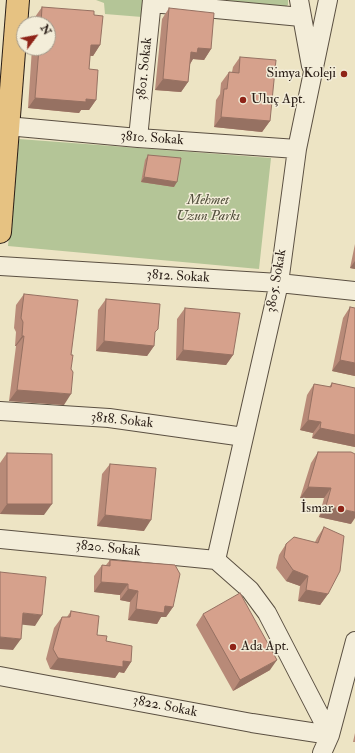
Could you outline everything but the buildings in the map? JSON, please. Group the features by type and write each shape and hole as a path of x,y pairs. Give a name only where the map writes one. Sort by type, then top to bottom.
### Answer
{"main road":[{"path":"0,232 7,126 18,0"}],"street":[{"name":"3805. Sokak","path":"216,560 279,282 297,149 328,0"},
{"path":"152,1 300,9 312,74"},
{"name":"3801. Sokak","path":"138,138 152,1"},
{"name":"3810. Sokak","path":"7,126 138,138 297,149"},
{"name":"3812. Sokak","path":"0,266 279,282 355,291"},
{"name":"3818. Sokak","path":"0,411 109,418 244,436"},
{"name":"3820. Sokak","path":"0,538 216,560"},
{"path":"216,560 250,590 267,614 330,735"},
{"path":"322,753 330,735 351,668 355,640"},
{"name":"3822. Sokak","path":"0,676 252,724 330,735"}],"green space":[{"path":"96,0 144,0 142,17 105,14 104,3"},
{"path":"224,0 288,0 288,5 285,7"},
{"name":"Mehmet Uzun Parkı","path":"19,139 271,158 259,269 8,246"}],"place":[{"name":"Simya Koleji","path":"344,74"},
{"name":"Uluç Apt.","path":"243,100"},
{"name":"İsmar","path":"341,509"},
{"name":"Ada Apt.","path":"233,647"}]}
